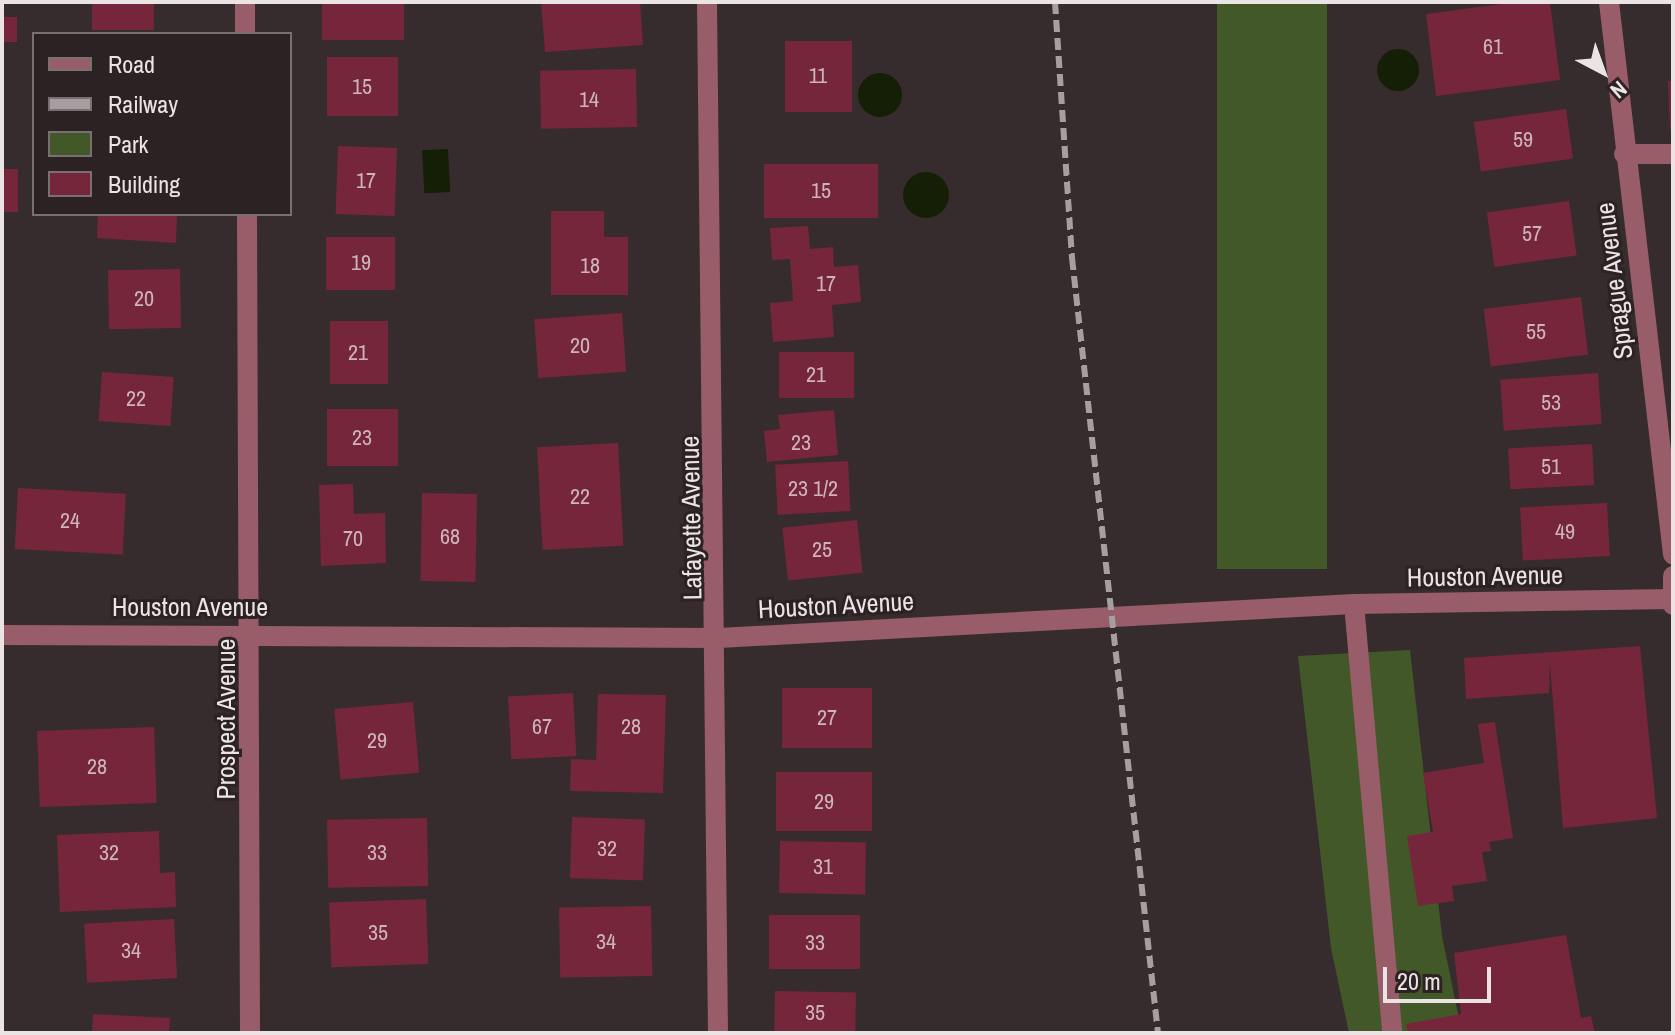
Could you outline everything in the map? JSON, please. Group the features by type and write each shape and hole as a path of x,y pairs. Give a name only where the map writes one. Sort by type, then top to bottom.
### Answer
{"street":[{"path":"245,2 245,32"},
{"name":"Lafayette Avenue","path":"707,2 719,638 718,1033"},
{"name":"Sprague Avenue","path":"1609,2 1624,154 1673,554"},
{"path":"1624,154 1673,154"},
{"name":"Prospect Avenue","path":"247,216 252,632 250,1033"},
{"path":"1673,576 1673,605"},
{"name":"Houston Avenue","path":"2,635 252,632 719,638 1354,604 1673,599"},
{"path":"1354,604 1392,1033"}],"green space":[{"path":"1217,2 1327,2 1327,569 1217,569"},
{"path":"1410,650 1442,936 1462,1033 1349,1033 1331,948 1298,656"}],"shaded area":[{"path":"1398,49 1413,55 1419,70 1413,85 1398,91 1383,85 1377,70 1383,55"},
{"path":"880,73 896,79 902,95 896,111 880,117 864,111 858,95 864,79"},
{"path":"448,149 450,192 424,193 422,150"},
{"path":"926,172 942,179 949,195 942,211 926,218 910,211 903,195 910,179"}],"building":[{"path":"92,2 154,2 154,30 92,30"},
{"path":"322,2 404,2 404,40 322,40"},
{"path":"541,2 640,2 643,45 545,52"},
{"path":"1517,2 1550,2 1560,80 1436,96 1426,14"},
{"path":"2,17 17,17 17,42 2,42"},
{"path":"785,41 852,41 852,112 785,112"},
{"path":"327,57 398,57 398,116 327,116"},
{"path":"636,69 637,127 541,129 540,71"},
{"path":"1668,81 1673,81 1673,129 1670,129"},
{"path":"1566,109 1573,159 1481,171 1474,122"},
{"path":"338,146 397,148 395,216 336,214"},
{"path":"764,164 878,164 878,218 764,218"},
{"path":"2,169 18,169 18,212 2,212"},
{"path":"1569,201 1577,255 1494,267 1487,213"},
{"path":"551,211 604,211 604,237 628,237 628,295 551,295"},
{"path":"98,216 177,216 176,243 97,238"},
{"path":"808,226 810,249 833,247 834,267 858,265 861,302 832,305 834,337 773,342 770,303 793,301 790,259 772,260 770,228"},
{"path":"326,237 395,237 395,290 326,290"},
{"path":"180,269 181,328 109,329 108,270"},
{"path":"1581,297 1588,355 1491,367 1484,309"},
{"path":"622,313 626,372 538,378 534,319"},
{"path":"330,321 388,321 388,384 330,384"},
{"path":"779,352 854,352 854,398 779,398"},
{"path":"102,372 174,377 170,426 99,421"},
{"path":"1598,373 1602,424 1504,431 1500,380"},
{"path":"327,409 398,409 398,466 327,466"},
{"path":"834,410 838,455 767,462 764,431 780,429 778,415"},
{"path":"618,443 623,546 543,550 537,447"},
{"path":"1592,444 1594,485 1510,489 1508,448"},
{"path":"848,461 851,511 778,515 775,465"},
{"path":"353,484 354,514 385,513 386,563 321,566 319,485"},
{"path":"18,488 126,494 123,555 15,549"},
{"path":"422,493 477,494 475,582 420,581"},
{"path":"1607,503 1610,556 1523,560 1520,508"},
{"path":"857,520 863,573 788,581 782,528"},
{"path":"1640,646 1657,818 1563,828 1550,664 1549,693 1466,699 1464,658"},
{"path":"782,688 872,688 872,748 782,748"},
{"path":"573,693 576,756 511,759 508,696"},
{"path":"598,694 666,695 663,793 570,791 571,759 596,760"},
{"path":"413,702 419,773 340,780 334,709"},
{"path":"1495,722 1513,838 1489,842 1491,851 1482,852 1487,881 1452,886 1454,901 1418,906 1407,836 1433,832 1423,773 1484,763 1478,724"},
{"path":"154,727 157,803 40,807 37,731"},
{"path":"776,772 872,772 872,831 776,831"},
{"path":"572,817 645,820 643,881 570,878"},
{"path":"427,818 428,886 328,888 327,820"},
{"path":"159,831 160,873 175,872 176,907 60,912 57,835"},
{"path":"780,841 866,843 865,894 779,893"},
{"path":"426,899 428,964 331,967 329,902"},
{"path":"651,906 652,976 560,978 559,908"},
{"path":"769,915 860,915 860,969 769,969"},
{"path":"174,919 177,978 87,983 84,924"},
{"path":"1566,935 1581,1018 1591,1016 1595,1033 1408,1033 1406,1024 1461,1014 1454,953"},
{"path":"775,991 856,992 855,1033 774,1033"},
{"path":"93,1014 170,1018 169,1033 92,1033"}],"railway":[{"path":"1055,2 1072,258 1158,1033"}]}
